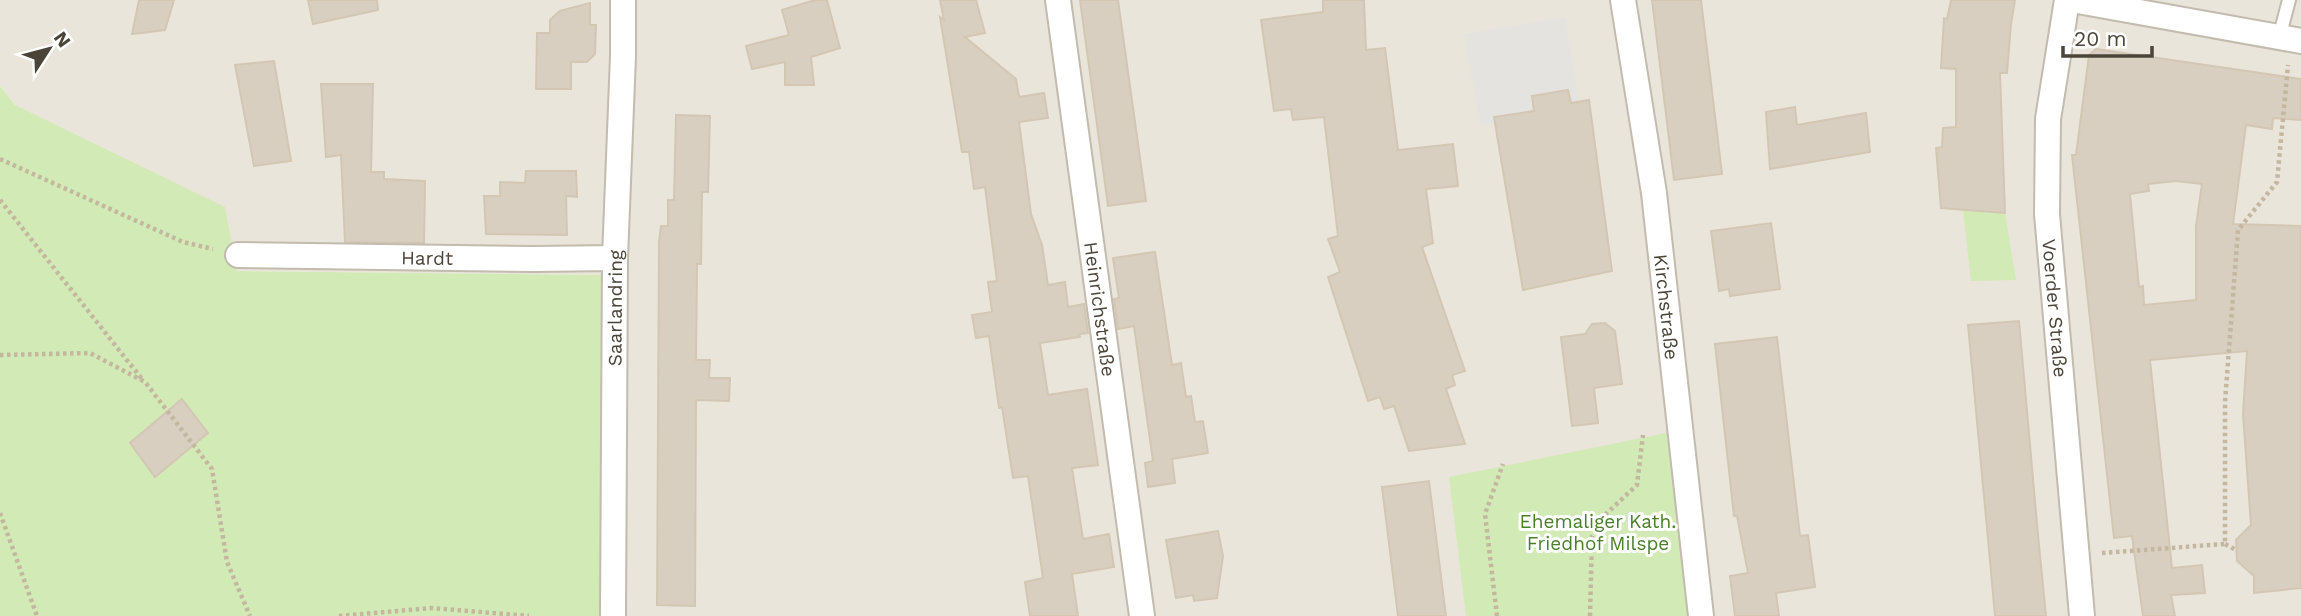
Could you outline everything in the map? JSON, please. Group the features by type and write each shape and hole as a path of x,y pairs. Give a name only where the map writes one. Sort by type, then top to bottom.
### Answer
{"street":[{"name":"Saarlandring","path":"613,616 615,258 623,0"},
{"name":"Heinrichstraße","path":"1058,0 1142,616"},
{"name":"Kirchstraße","path":"1623,0 1654,193 1702,616"},
{"path":"2069,0 2290,40"},
{"name":"Voerder Straße","path":"2069,0 2048,119 2047,214 2082,616"},
{"name":"Hardt","path":"238,255 615,258"}],"lane":[{"path":"2290,0 2290,40"}],"path":[{"path":"2225,544 2225,402 2238,230 2277,182 2290,40"},
{"path":"0,159 183,242 238,255"},
{"path":"0,200 212,469 228,562 250,616"},
{"path":"0,355 90,353 145,382"},
{"path":"1590,616 1592,536 1607,513 1637,485 1643,435"},
{"path":"1497,616 1485,514 1503,464"},
{"path":"0,513 37,616"},
{"path":"2077,555 2225,544 2236,550"},
{"path":"339,616 432,608 529,616"}],"shaded area":[{"path":"0,0 2301,0 2301,616 604,616 601,275 237,271 15,105 0,86"},
{"path":"1565,17 1580,106 1480,125 1464,34"}],"green space":[{"path":"0,86 15,105 225,207 237,271 602,275 604,616 0,616"},
{"path":"1963,210 2005,213 2016,280 1971,281"},
{"name":"Ehemaliger Kath. Friedhof Milspe","path":"1676,431 1696,616 1466,616 1449,477"}],"building":[{"path":"139,0 174,0 165,30 132,34"},
{"path":"308,0 377,0 378,10 313,24"},
{"path":"815,0 827,0 840,48 811,57 814,85 785,85 785,62 752,69 746,46 789,35 782,10"},
{"path":"940,0 976,0 985,33 965,37 1016,79 1019,97 1044,93 1048,118 1019,122 1031,214 1042,245 1048,285 1065,282 1068,307 1084,304 1088,333 1079,334 1080,337 1040,343 1048,395 1087,389 1098,465 1072,468 1083,539 1109,534 1114,567 1072,574 1078,616 1030,616 1025,582 1043,578 1028,476 1013,478 1002,407 999,408 989,336 976,338 972,315 992,312 988,282 997,281 985,187 974,189 969,152 962,152 940,17 944,20"},
{"path":"1080,0 1118,0 1146,201 1108,206"},
{"path":"1323,0 1364,0 1366,50 1385,48 1398,150 1453,144 1458,186 1426,189 1433,243 1422,247 1465,371 1452,375 1455,385 1446,389 1465,444 1409,451 1394,406 1384,409 1380,397 1368,401 1328,277 1340,272 1328,239 1338,236 1324,117 1293,120 1291,109 1274,111 1261,20 1323,12"},
{"path":"1652,0 1701,0 1722,174 1674,180"},
{"path":"1951,0 2015,0 2007,73 2000,73 2005,213 1941,208 1936,148 1942,147 1943,128 1956,127 1956,69 1941,68 1944,18 1947,19"},
{"path":"590,3 590,25 596,25 595,54 587,62 571,62 571,89 536,89 537,33 550,33 550,20 560,11"},
{"path":"2096,49 2301,79 2301,120 2273,118 2272,129 2246,125 2233,224 2301,226 2301,588 2254,593 2254,576 2237,561 2236,540 2251,525 2243,414 2247,351 2150,360 2172,568 2202,565 2205,593 2171,595 2175,616 2143,616 2132,536 2114,538 2072,155 2076,155 2089,55","holes":["2176,181 2202,184 2196,226 2196,300 2144,305 2143,286 2139,287 2130,194 2149,191 2148,184"]},
{"path":"274,61 291,161 254,166 235,65"},
{"path":"321,84 373,84 371,172 384,172 384,179 425,181 424,243 345,242 341,155 326,157"},
{"path":"1568,90 1571,103 1589,100 1612,271 1523,290 1494,117 1534,111 1532,96"},
{"path":"1795,107 1797,125 1866,113 1870,152 1770,169 1766,112"},
{"path":"676,115 710,116 708,192 702,192 701,264 697,264 696,360 710,360 709,378 730,378 729,401 696,400 695,606 657,605 659,242 661,226 668,226 668,200 674,200"},
{"path":"526,171 576,171 577,197 566,196 567,235 486,234 484,196 500,196 500,182 525,183"},
{"path":"1771,223 1780,289 1730,296 1729,289 1719,291 1711,231"},
{"path":"1155,252 1172,365 1181,363 1186,397 1191,396 1195,422 1203,421 1208,453 1172,459 1175,483 1148,487 1145,463 1153,461 1134,326 1118,329 1114,299 1119,298 1113,258"},
{"path":"2019,321 2046,616 1995,616 1968,325"},
{"path":"1605,323 1615,331 1622,384 1594,388 1598,423 1572,426 1561,337 1585,334 1592,324"},
{"path":"1777,337 1800,536 1808,535 1815,587 1776,593 1779,616 1735,616 1730,576 1748,573 1737,516 1734,516 1715,344"},
{"path":"182,399 208,433 155,477 130,443"},
{"path":"1429,481 1446,616 1398,616 1382,487"},
{"path":"1218,531 1223,556 1217,598 1194,601 1193,595 1176,598 1166,540"}]}
